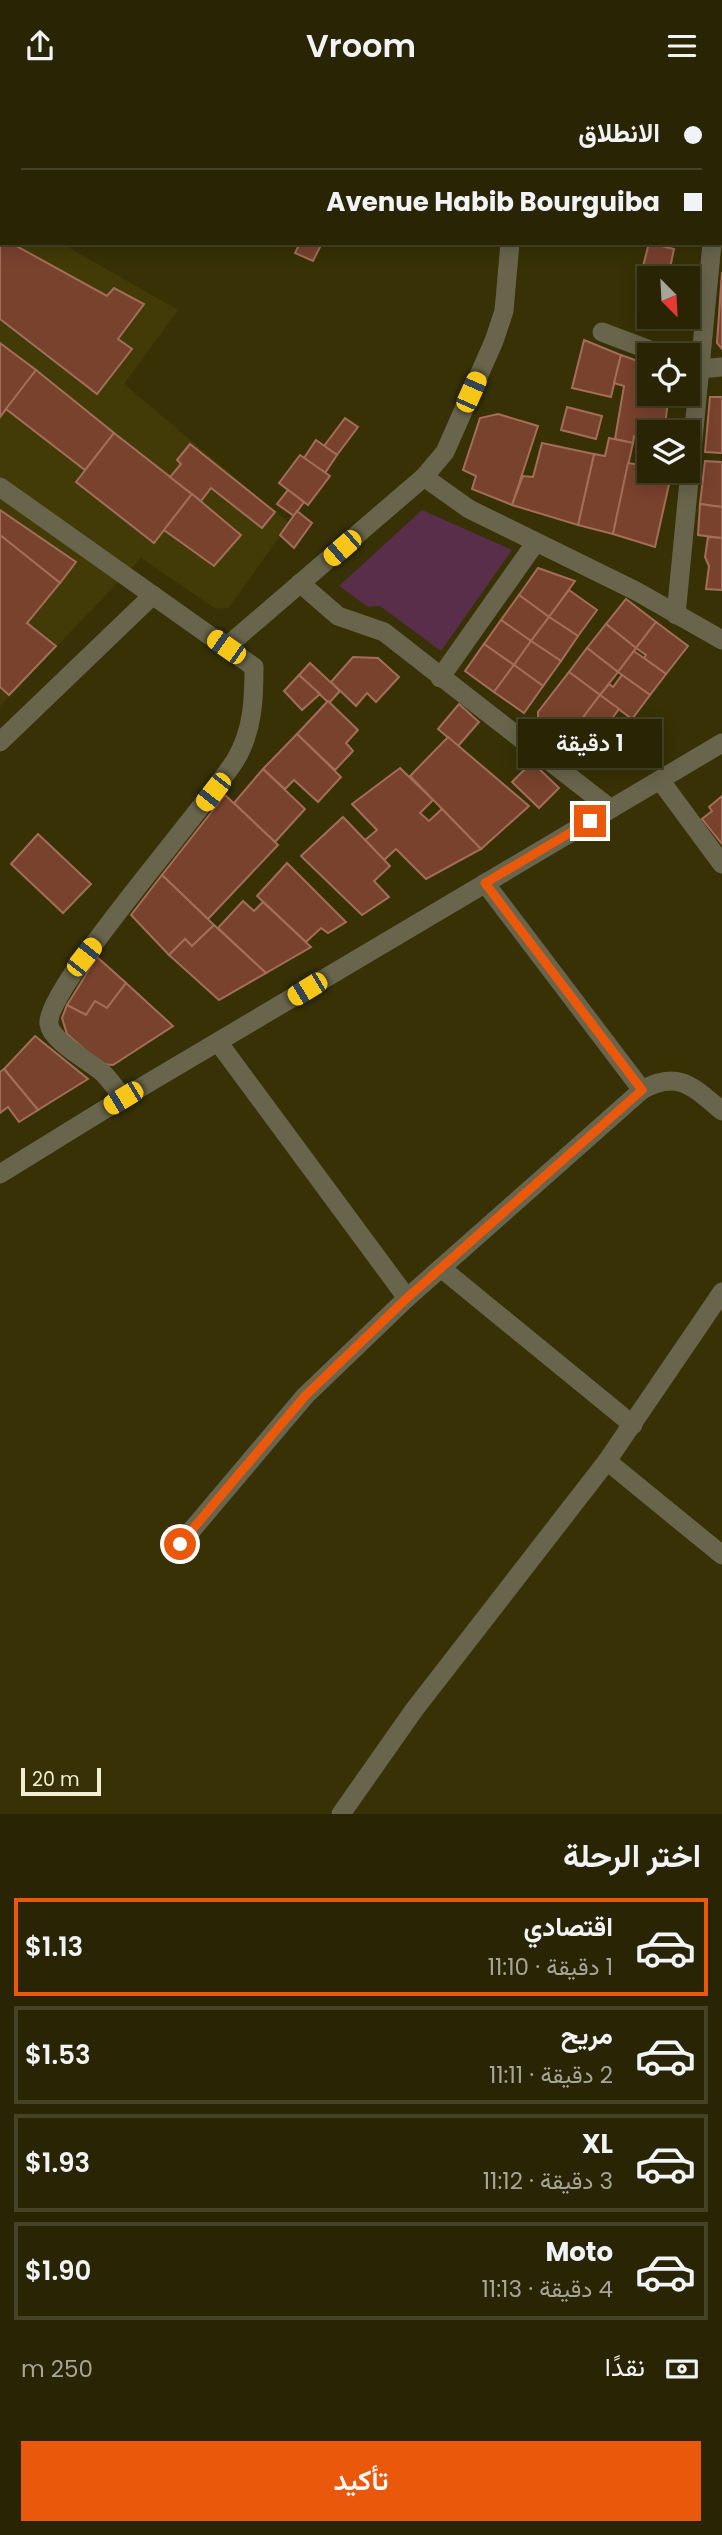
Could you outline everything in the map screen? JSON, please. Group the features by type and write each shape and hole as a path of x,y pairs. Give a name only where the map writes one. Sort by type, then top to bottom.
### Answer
{"street":[{"path":"226,647 424,477 445,452 494,341 504,311 510,245"},
{"path":"697,343 712,245"},
{"path":"602,332 637,345"},
{"path":"700,367 722,367"},
{"path":"676,615 691,406"},
{"path":"424,477 469,509 636,591 722,641"},
{"path":"0,487 254,667 254,715 237,758 84,957 54,1003 49,1018 54,1035 104,1075 123,1098"},
{"path":"440,678 536,542"},
{"path":"300,583 338,616 384,632 611,809"},
{"path":"0,742 153,595"},
{"path":"0,1174 123,1098 722,743"},
{"path":"660,780 722,864"},
{"path":"485,883 642,1090"},
{"path":"218,1042 407,1298"},
{"path":"180,1544 305,1396 407,1298 642,1090 653,1084 677,1080 690,1085 722,1111"},
{"path":"441,1268 633,1425"},
{"path":"341,1814 352,1795 451,1661 607,1461 722,1292"},
{"path":"607,1461 722,1555"}],"shaded area":[{"path":"0,245 64,245 178,310 124,384 289,523 229,608 216,609 141,558 0,706"},
{"path":"422,510 512,550 441,651 380,606 368,607 339,586"}],"building":[{"path":"0,245 15,245 107,296 114,288 144,304 118,339 132,349 97,394 0,319"},
{"path":"299,245 321,245 313,261 295,253"},
{"path":"648,245 674,249 670,266 643,266"},
{"path":"722,272 722,349 717,343"},
{"path":"584,340 621,355 611,397 572,388"},
{"path":"0,343 36,370 0,417"},
{"path":"621,355 637,361 637,406 667,406 666,420 637,420 637,436 634,436 633,443 615,439 624,386 614,383"},
{"path":"36,370 114,433 85,470 6,409"},
{"path":"710,397 722,397 722,453 705,452"},
{"path":"567,407 602,416 596,439 561,430"},
{"path":"498,414 538,426 512,505 472,489 476,476 463,470 480,418"},
{"path":"345,418 358,427 337,455 324,446"},
{"path":"114,433 192,494 154,543 76,482"},
{"path":"609,438 633,443 613,534 578,525 594,454 605,456"},
{"path":"316,440 337,455 325,473 304,458"},
{"path":"542,443 594,454 578,525 512,505 523,476 533,477"},
{"path":"190,444 275,512 262,528 211,488 201,501 170,477 181,464 177,460"},
{"path":"300,455 330,476 308,505 279,483"},
{"path":"705,461 722,462 722,507 700,504"},
{"path":"628,463 637,464 637,483 669,483 655,547 613,534"},
{"path":"288,490 304,502 294,516 277,504"},
{"path":"192,494 241,535 214,566 164,530"},
{"path":"700,504 722,507 722,538 698,535"},
{"path":"0,510 76,562 60,583 0,535"},
{"path":"297,511 312,523 294,548 280,535"},
{"path":"0,535 60,583 27,623 56,646 9,695 0,687"},
{"path":"708,537 722,538 722,590 706,589 709,566 705,557"},
{"path":"538,568 575,581 549,617 519,595"},
{"path":"569,590 597,610 578,636 549,617"},
{"path":"519,595 549,617 531,641 501,620"},
{"path":"626,599 656,622 636,648 606,624"},
{"path":"549,617 578,636 561,661 531,641"},
{"path":"501,620 531,641 514,665 484,644"},
{"path":"656,622 688,646 666,674 644,658 646,655 636,648"},
{"path":"606,624 636,648 618,672 587,648"},
{"path":"531,641 561,661 543,686 514,665"},
{"path":"484,644 514,665 494,692 465,671"},
{"path":"587,648 618,672 600,695 569,672"},
{"path":"634,651 666,674 650,695 618,672"},
{"path":"353,657 378,658 399,677 376,702 367,693 356,706 331,682"},
{"path":"310,663 340,691 329,703 299,675"},
{"path":"514,665 543,686 524,713 494,692"},
{"path":"569,672 600,695 565,741 538,723 538,712"},
{"path":"299,675 320,694 302,710 284,691"},
{"path":"622,675 650,695 632,719 600,695 609,684 613,687"},
{"path":"600,695 619,709 611,720 624,729 600,760 569,736"},
{"path":"328,701 358,730 346,743 353,751 335,770 297,734"},
{"path":"459,704 479,722 458,746 438,729"},
{"path":"297,734 341,777 318,802 294,780 285,789 263,769"},
{"path":"448,737 529,806 481,849 410,776"},
{"path":"532,762 559,788 539,808 512,782"},
{"path":"400,768 433,800 420,813 429,821 442,809 481,849 426,879 396,849 384,860 365,840 377,830 352,804"},
{"path":"263,769 305,809 275,842 234,803"},
{"path":"225,795 278,845 208,919 162,875"},
{"path":"722,796 722,844 702,819 712,811 709,807"},
{"path":"343,817 390,866 374,881 389,897 362,915 301,856"},
{"path":"38,834 91,884 63,913 11,864"},
{"path":"287,863 346,922 328,933 321,928 306,942 257,896"},
{"path":"162,875 214,925 192,946 185,939 169,955 131,915"},
{"path":"243,901 254,911 263,902 311,947 266,973 218,928"},
{"path":"214,925 266,973 219,1000 169,955 185,939 192,946"},
{"path":"97,957 126,983 107,1008 95,1001 86,1015 67,1005"},
{"path":"126,983 173,1026 113,1065 101,1064 67,1034 62,1018 67,1005 86,1015 95,1001 107,1008"},
{"path":"35,1036 88,1079 38,1110 4,1069"},
{"path":"4,1069 38,1110 19,1122 8,1107 0,1113 0,1072"}],"route":[{"path":"180,1544 305,1396 407,1298 642,1090 485,883 590,821"}]}
